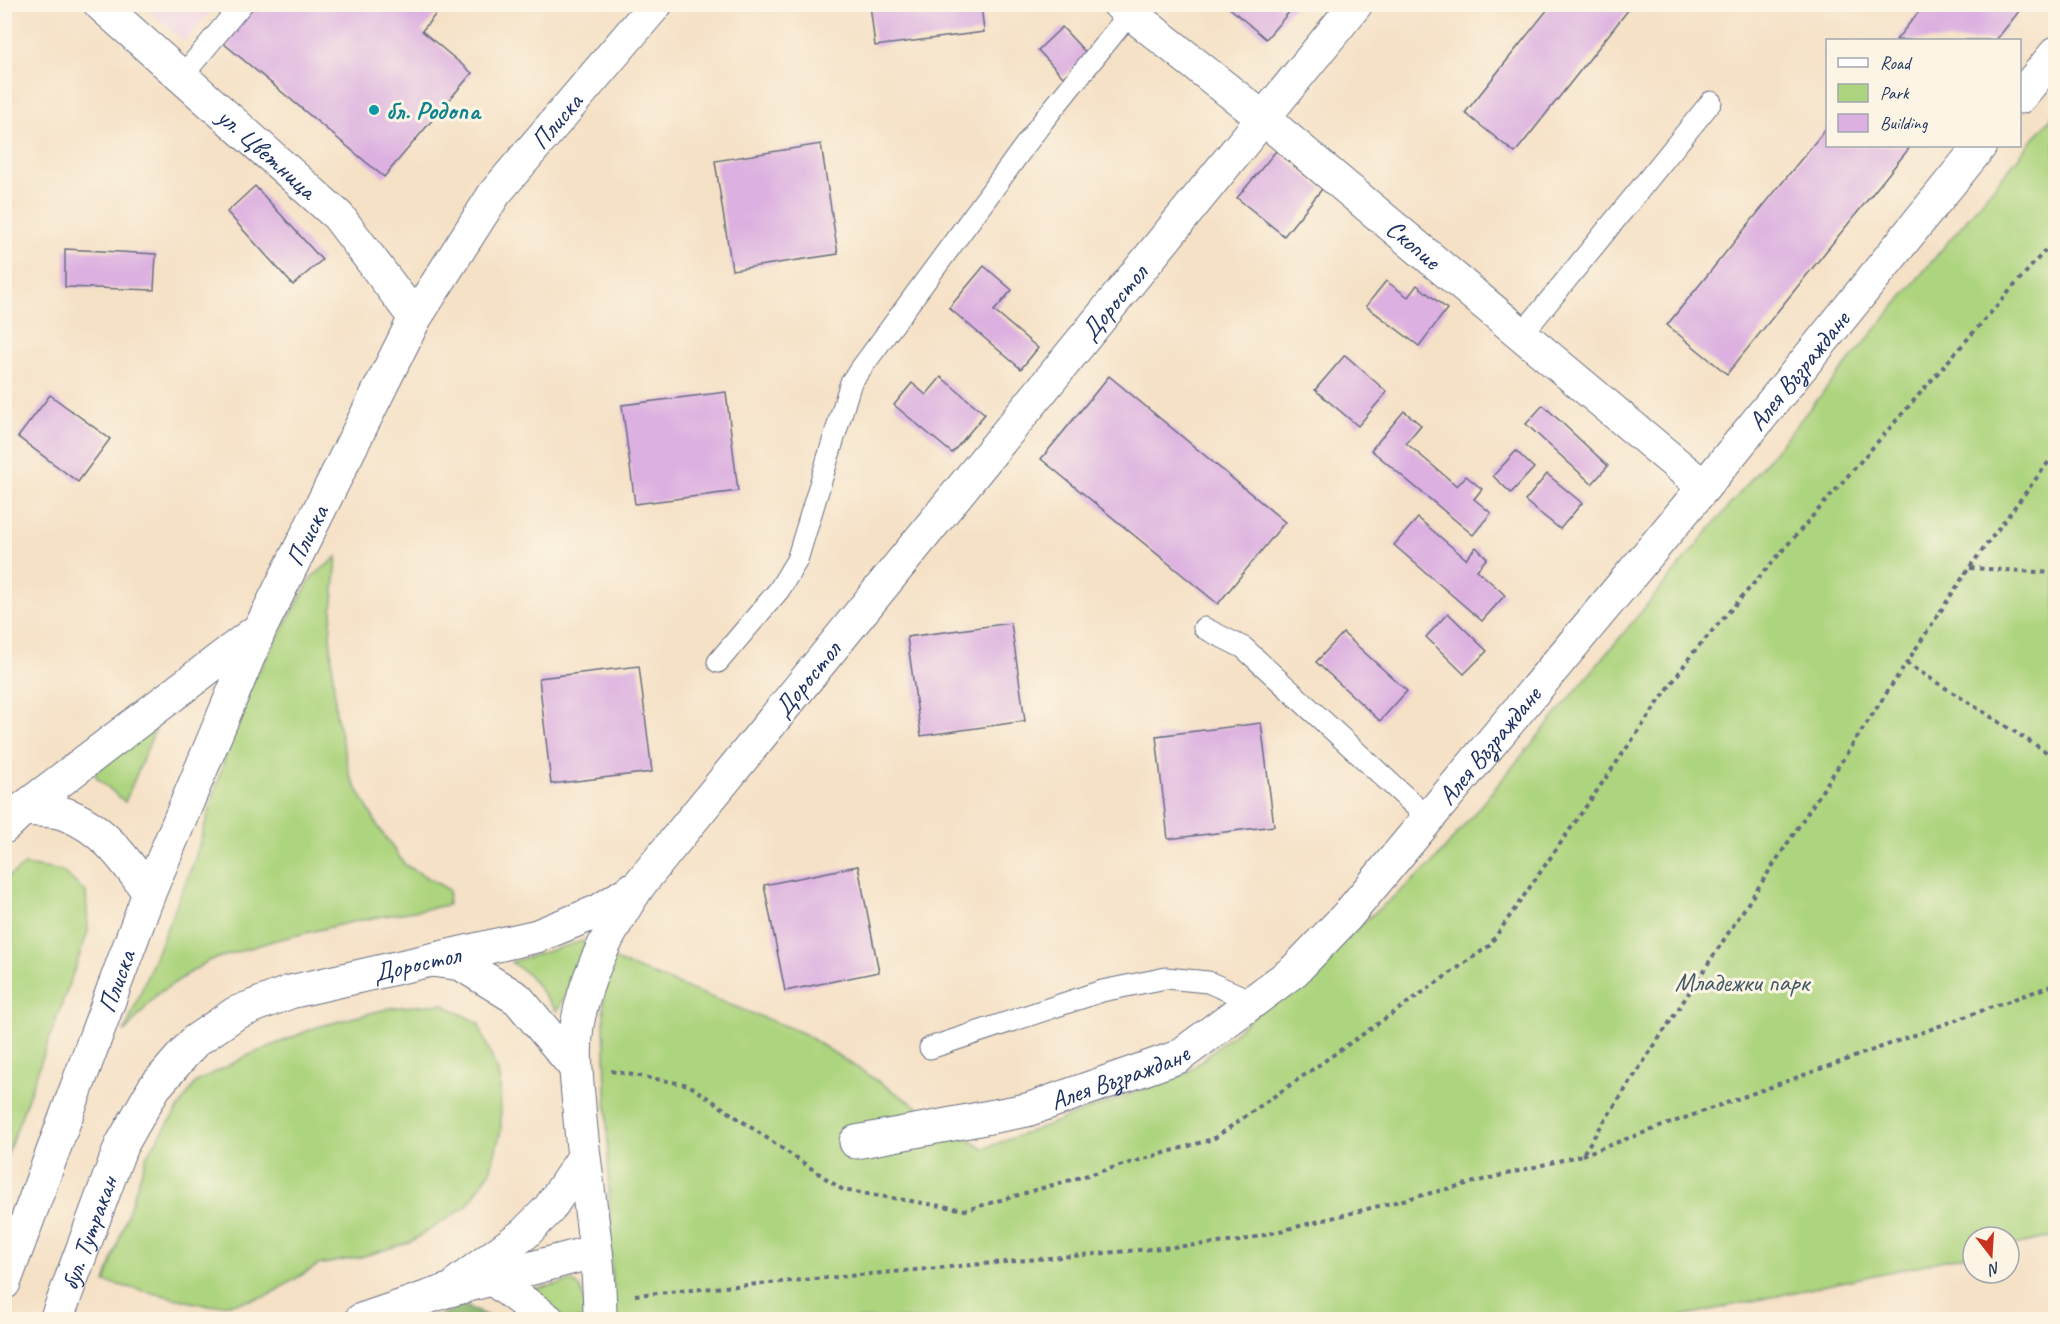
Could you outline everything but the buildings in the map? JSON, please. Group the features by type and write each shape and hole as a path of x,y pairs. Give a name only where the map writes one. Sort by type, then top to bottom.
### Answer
{"main road":[{"name":"ул. Цветница","path":"100,4 183,75 338,216 415,318"},
{"name":"Плиска","path":"4,1283 149,893 260,629 415,318 495,193 656,4"},
{"name":"Доростол","path":"121,1146 154,1088 195,1041 236,1013 291,992 537,936 598,911 639,885 1356,4"},
{"name":"Скопие","path":"1125,9 1263,118 1523,333 1704,487"},
{"path":"2021,94 2055,52"},
{"name":"Алея Възраждане","path":"856,1142 1027,1110 1178,1057 1294,971 1347,916 1427,817 1704,487 1979,147"},
{"path":"14,818 260,629"},
{"path":"14,818 63,813 93,827 119,852 149,893"},
{"path":"600,1320 596,1251 582,1160 575,1066 577,1025 592,972 622,911 639,885"},
{"path":"431,960 461,964 518,999 575,1066"},
{"name":"бул. Тутракан","path":"56,1320 121,1146"},
{"path":"446,1291 524,1234 549,1209 582,1160"},
{"path":"361,1320 446,1291 596,1251"},
{"path":"494,1280 548,1320"}],"lane":[{"path":"183,75 242,4"},
{"path":"718,662 779,590 797,560 851,382 1125,9"},
{"path":"1523,333 1711,102"},
{"path":"1204,628 1244,648 1427,817"},
{"path":"930,1048 1102,991 1166,978 1208,982 1252,1001"}],"path":[{"path":"575,1066 592,1067 689,1085 843,1190 966,1210 1213,1139 1489,946 1692,654 2055,238"},
{"path":"1582,1155 1969,568 2055,452"},
{"path":"1969,568 2055,573"},
{"path":"1906,663 2055,758"},
{"path":"668,1292 1240,1241 1582,1155 2055,984"}],"shaded area":[{"path":"143,5 216,5 184,41"}],"green space":[{"name":"Младежки парк","path":"2055,113 2055,1236 2021,1243 2021,1225 1961,1225 1961,1257 1668,1319 613,1319 602,955 803,1033 983,1149 1187,1073 1432,864"},
{"path":"337,557 330,635 336,714 350,776 379,828 405,865 449,890 448,905 356,921 276,940 208,961 157,994 124,1033 195,859 241,703 312,577"},
{"path":"158,723 125,802 97,778 94,770"},
{"path":"25,865 62,871 86,892 88,932 5,1161 5,879"},
{"path":"586,940 578,967 557,1012 529,975 511,962"},
{"path":"442,1004 478,1023 500,1078 501,1130 490,1172 466,1207 410,1242 361,1257 318,1265 267,1296 236,1303 209,1306 105,1282 147,1155 196,1082 247,1056 317,1027 390,1008"},
{"path":"572,1281 581,1288 587,1319 566,1319 529,1290"},
{"path":"463,1305 494,1319 433,1319"}],"place":[{"name":"бл. Родопа","path":"374,110"}]}
